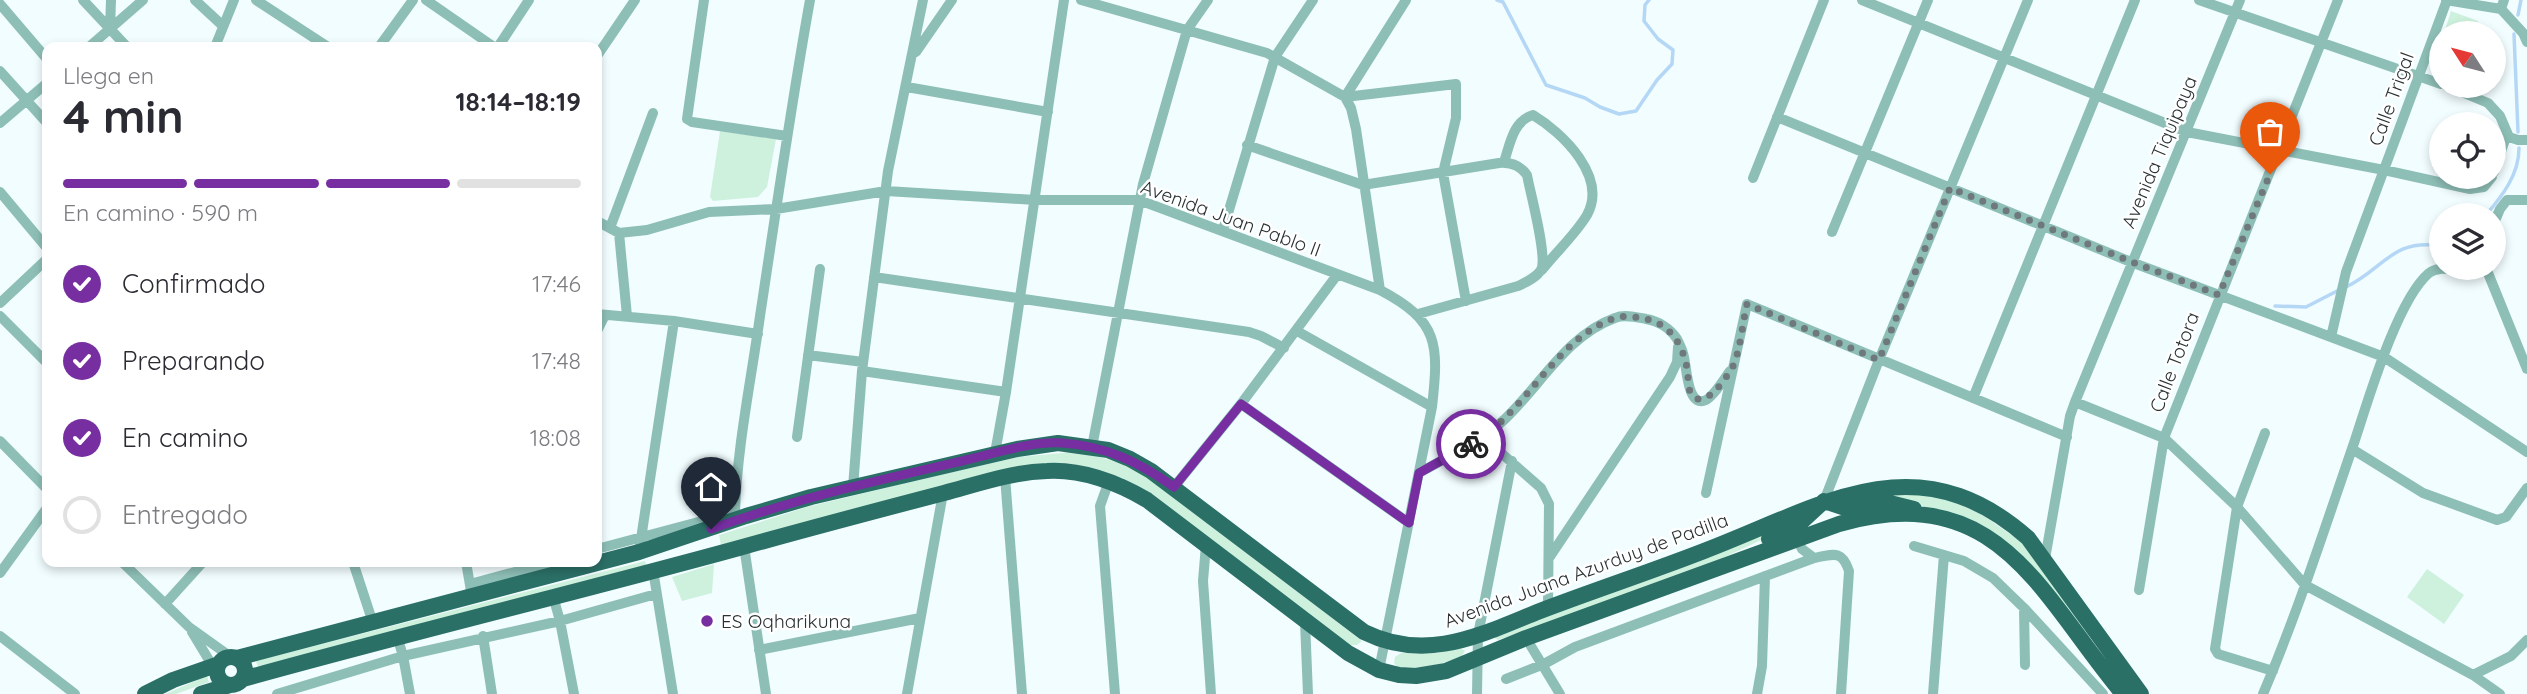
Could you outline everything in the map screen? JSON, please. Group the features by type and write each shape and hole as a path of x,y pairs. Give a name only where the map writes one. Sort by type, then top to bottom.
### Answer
{"highway":[{"name":"Avenida Juana Azurduy de Padilla","path":"602,555 641,544 667,544 746,516 853,486 995,453 1058,443 1092,447 1130,459 1174,487 1344,619 1383,642 1419,647 1438,646 1478,635 1705,551 1824,501 1895,487 1922,488 1950,493 1988,508 2028,538 2141,694"},
{"name":"Avenida Juana Azurduy de Padilla","path":"145,694 173,680 397,636 1005,477 1061,471 1077,472 1109,481 1147,500 1348,653 1379,670 1416,676 1446,671 1526,638 1839,524 1877,516 1929,516 1954,522 1986,535 2015,557 2035,578 2123,694"},
{"path":"1715,570 1740,551 1797,526 1824,501 1845,508 1898,504 1929,516"},
{"path":"711,529 717,554"},
{"path":"667,544 672,565"},
{"name":"Avenida Juana Azurduy de Padilla","path":"201,694 227,669 471,591 558,567"}],"street":[{"path":"83,0 122,42"},
{"path":"110,29 111,0"},
{"path":"95,42 144,0"},
{"path":"195,0 223,26"},
{"path":"217,42 234,0"},
{"path":"256,0 320,42"},
{"path":"383,42 413,0"},
{"path":"426,0 489,42"},
{"path":"500,42 529,0"},
{"path":"602,49 635,0"},
{"path":"704,0 687,119 692,122 787,136"},
{"path":"735,512 736,484 776,209 810,0"},
{"path":"853,486 862,367 886,191 923,0"},
{"path":"912,57 952,0"},
{"path":"995,453 1064,0"},
{"path":"1081,0 1267,52 1345,97 1351,108 1380,290"},
{"path":"1092,447 1139,200 1187,30 1208,0"},
{"path":"1223,230 1275,57 1313,0"},
{"path":"1345,97 1406,0"},
{"path":"1753,178 1824,0"},
{"path":"1862,0 2187,132 2429,180"},
{"path":"1832,232 1928,0"},
{"path":"1824,501 1879,360 2028,0"},
{"path":"1973,398 2135,0"},
{"path":"2199,0 2429,78"},
{"name":"Avenida Tiquipaya","path":"2045,559 2075,402 2239,0"},
{"name":"Calle Totora","path":"2139,590 2164,438 2338,0"},
{"path":"2447,0 2502,4 2527,42"},
{"name":"Calle Trigal","path":"2331,337 2346,272 2447,0"},
{"path":"0,4 42,53"},
{"path":"0,71 42,117"},
{"path":"1345,97 1457,84 1456,118 1443,173 1466,301"},
{"path":"0,123 42,87"},
{"path":"907,87 1048,113"},
{"path":"2476,98 2488,103 2500,116 2507,134 2518,141 2527,140"},
{"path":"627,316 614,230 653,113"},
{"path":"1379,670 1432,407 1434,353 1427,329 1418,314 1529,281 1540,272 1588,214 1592,200 1590,176 1581,158 1533,115 1523,118 1517,127 1504,162"},
{"path":"1777,117 2132,262 2384,357 2527,452"},
{"path":"1247,145 1363,184 1504,162 1517,165 1527,175 1543,257 1540,272"},
{"name":"Avenida Juan Pablo II","path":"614,230 647,230 709,212 776,209 886,191 1035,200 1139,200 1380,290 1418,314"},
{"path":"0,192 42,242"},
{"path":"2505,203 2507,200 2522,199"},
{"path":"602,224 614,230"},
{"path":"0,303 42,264"},
{"path":"797,437 820,269"},
{"path":"2263,694 2305,585 2384,357 2412,294 2429,274"},
{"path":"1174,487 1241,404 1337,275"},
{"path":"874,278 1249,332 1284,348"},
{"path":"2491,280 2527,369"},
{"path":"1706,493 1747,304 2067,437"},
{"path":"602,314 674,321 758,334"},
{"path":"0,316 42,358"},
{"path":"1419,473 1483,438 1571,347 1596,327 1617,317 1636,316 1654,320 1667,328 1683,353 1692,396 1700,401 1706,400 1712,394 1733,366"},
{"path":"641,544 674,321"},
{"path":"1297,331 1432,407"},
{"path":"1549,558 1670,377 1677,362 1678,342"},
{"path":"808,355 1006,392"},
{"path":"2075,402 2164,438 2237,507 2305,585 2473,676 2498,693"},
{"path":"1241,404 1409,523"},
{"path":"2265,433 2237,507 2215,649 2218,654 2273,671"},
{"path":"1483,438 1541,488 1549,505 1548,608"},
{"path":"0,441 42,484"},
{"path":"2352,449 2423,493 2497,520 2507,517 2527,488"},
{"path":"1477,694 1478,635 1512,461"},
{"path":"1005,477 1023,694"},
{"path":"1109,481 1100,506 1115,694"},
{"path":"907,694 943,493"},
{"path":"602,548 641,544 735,512"},
{"path":"711,529 735,512"},
{"path":"0,573 42,515"},
{"path":"1797,539 1802,549 1814,558"},
{"path":"1206,545 1203,581 1211,694"},
{"path":"744,546 766,694"},
{"path":"1914,546 1964,561 1993,578 2103,694"},
{"path":"1506,679 1544,664 1575,647 1765,576 1814,558 1838,555 1845,559 1849,572 1841,694"},
{"path":"1933,694 1944,555"},
{"path":"127,567 189,626 227,669"},
{"path":"165,604 198,567"},
{"path":"355,567 373,623"},
{"path":"467,567 471,591 534,567"},
{"path":"653,570 673,694"},
{"path":"1758,694 1762,666 1765,576"},
{"path":"277,694 292,692 403,656 483,636 560,621 656,594"},
{"path":"553,596 574,694"},
{"path":"2024,608 2025,665"},
{"path":"759,650 920,618"},
{"path":"1305,622 1308,694"},
{"path":"189,626 227,669"},
{"path":"0,636 75,694"},
{"path":"397,636 410,694"},
{"path":"483,636 492,694"},
{"path":"1526,638 1560,694"},
{"path":"2473,676 2511,656 2527,640"}],"green space":[{"path":"2451,11 2478,21 2448,21"},
{"path":"720,131 776,139 767,187 758,197 713,201 710,197"},
{"path":"1073,452 1112,461 1149,477 1362,641 1357,645 1346,645 1157,500 1122,478 1073,466 884,502 721,545 719,535 807,507 1018,457"},
{"path":"1893,493 1932,495 1968,505 2026,545 2090,635 2086,638 2034,569 1997,535 1917,503 1873,496"},
{"path":"1775,530 1772,535 1699,569 1498,640 1495,638 1495,635"},
{"path":"645,561 646,565 258,667 256,661"},
{"path":"714,564 712,593 682,601 672,577"},
{"path":"2427,569 2464,595 2444,624 2407,597"},
{"path":"1460,648 1465,651 1461,657 1430,666 1405,668 1397,667 1394,663 1395,657 1401,653 1437,653"},
{"path":"207,676 209,682 176,694 165,694"}],"waterway":[{"path":"1497,0 1503,2 1546,85 1585,98 1619,114 1636,111 1657,80 1672,64 1673,50 1658,39 1644,21 1645,5 1649,0"},
{"path":"2518,15 2521,0"},
{"path":"2514,34 2518,132"},
{"path":"2495,203 2513,176 2519,148"},
{"path":"2346,287 2399,251 2411,246 2429,245"},
{"path":"2275,306 2306,307 2339,290"}],"way so far":[{"path":"1471,444 1483,438 1506,417 1571,347 1596,327 1617,317 1636,316 1654,320 1667,328 1676,338 1683,353 1692,396 1700,401 1706,400 1712,394 1733,366 1747,304 1879,360 1950,188 2219,295 2270,174"}],"place":[{"name":"ES Oqharikuna","path":"707,621"}],"route":[{"path":"711,529 746,516 853,486 1017,449 1058,443 1108,450 1152,471 1174,487 1241,404 1409,523 1419,473 1471,444"}]}
